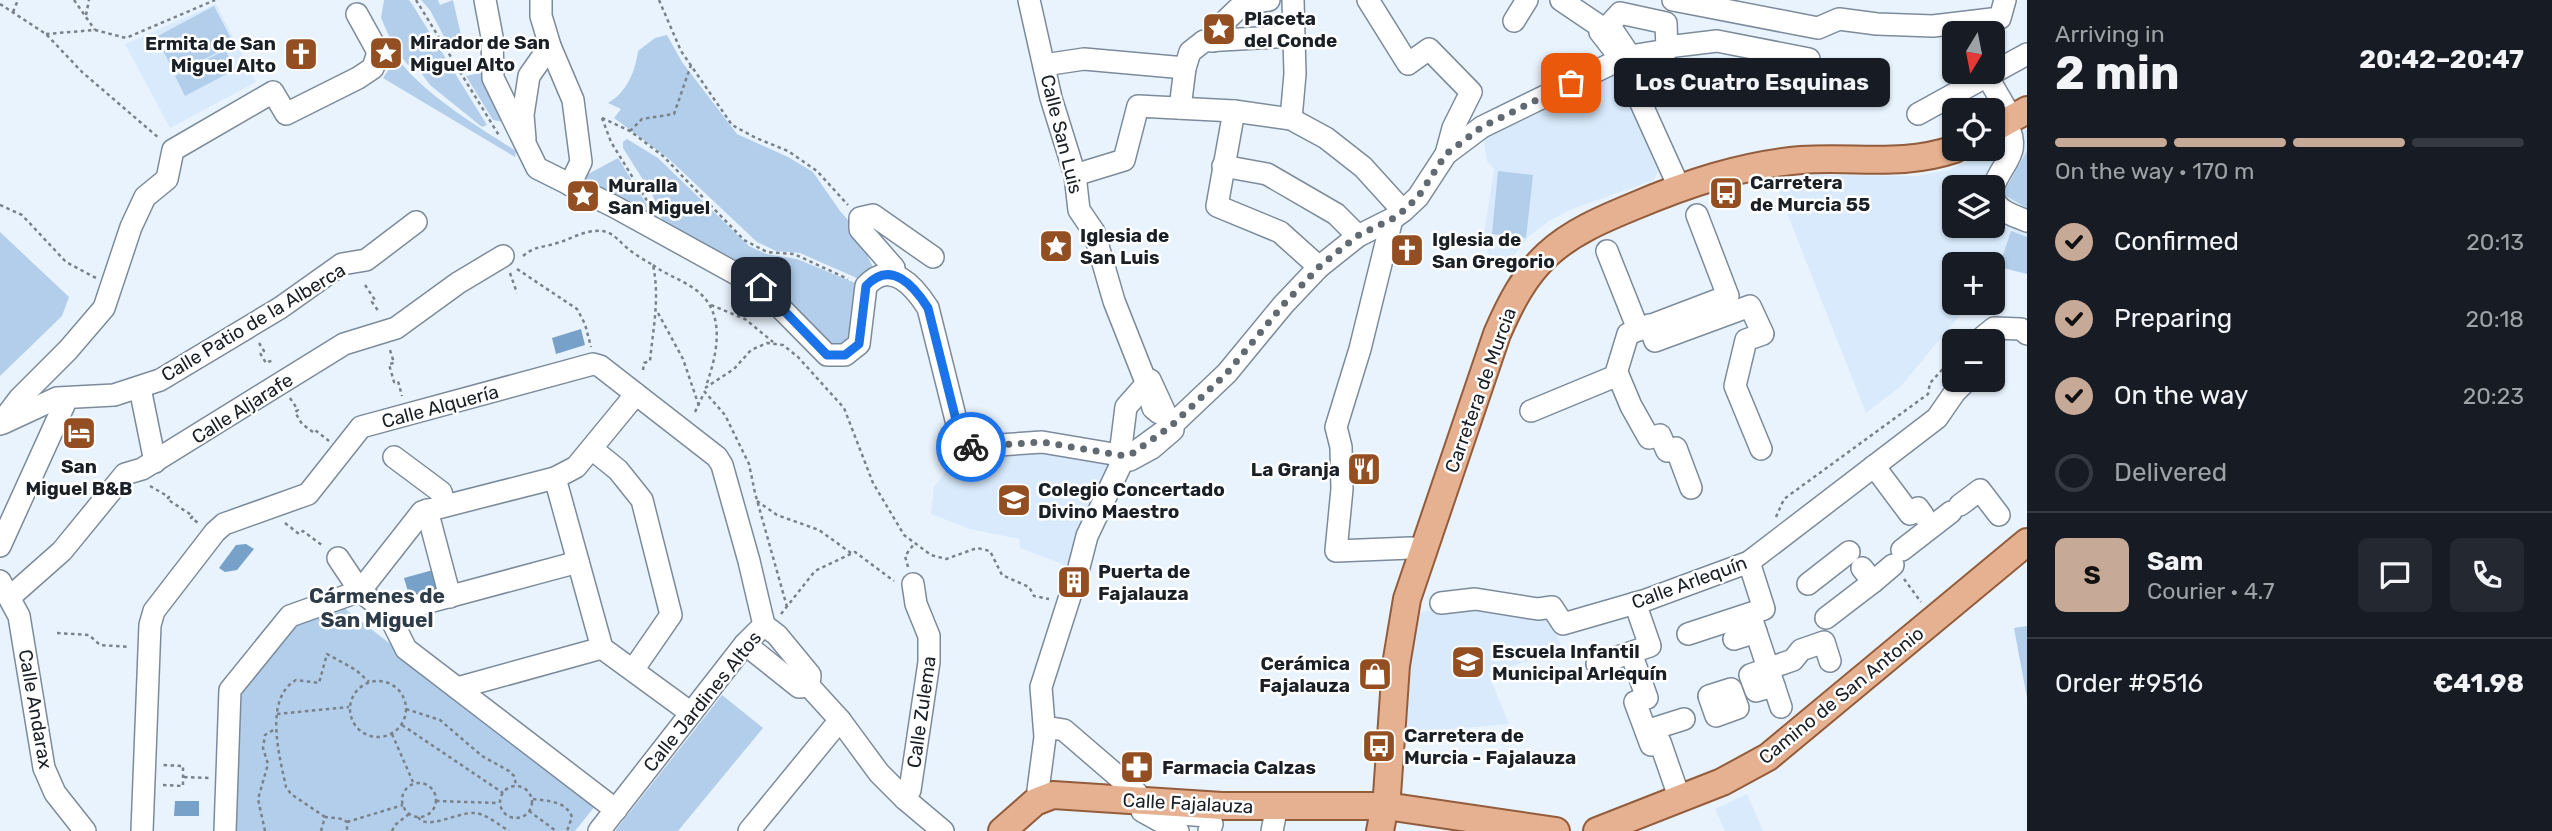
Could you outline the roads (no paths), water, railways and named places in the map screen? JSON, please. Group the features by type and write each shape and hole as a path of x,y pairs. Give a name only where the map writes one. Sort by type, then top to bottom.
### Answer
{"main road":[{"name":"Carretera de Murcia","path":"1383,818 1399,641 1407,598 1497,334 1526,277 1549,253 1580,231 1679,187 1782,162 1893,161 1917,159 1942,152"},
{"name":"Camino de San Antonio","path":"1597,831 1723,782 1768,757 2027,542"},
{"name":"Calle Fajalauza","path":"1041,799 1053,795 1135,800 1220,819 1383,818"},
{"path":"1002,831 1041,799"},
{"path":"1383,818 1544,830"}],"street":[{"path":"485,0 492,37 493,78 537,168 761,287 827,355 845,355 859,344 866,286 872,280 893,275 905,280 918,292 928,308 961,440 970,447 1042,442 1125,456"},
{"path":"541,0 541,16 550,46 573,100 580,162 570,186"},
{"name":"Calle San Luis","path":"1029,0 1051,98 1075,175 1079,210 1094,232 1114,301 1146,383 1150,380 1165,423"},
{"path":"1219,41 1222,24 1244,3 1269,0"},
{"path":"1291,119 1295,74 1293,0"},
{"path":"1146,383 1126,407 1121,447 1130,460 1152,448 1173,430 1165,423 1227,373 1283,305 1319,267 1357,236 1397,215 1418,197 1446,154 1453,128 1471,92 1429,49 1408,64 1368,0"},
{"path":"1514,22 1527,0"},
{"path":"1561,0 1601,27 1607,28 1623,49 1621,59 1679,187"},
{"path":"1601,27 1624,0"},
{"path":"1673,0 1818,28 1839,19 1877,24 1933,26 2000,18 2004,5"},
{"path":"0,424 19,398 68,350 104,308 131,227 145,197 167,179 173,150 273,92 286,114 373,68 378,52 357,14"},
{"path":"1180,108 1188,60 1204,41 1294,36"},
{"path":"1667,47 1717,41 1816,60"},
{"path":"527,152 523,115 529,76 550,46"},
{"path":"2006,66 2027,54"},
{"path":"1044,65 1084,59 1188,60"},
{"path":"1446,154 1482,127 1621,59"},
{"path":"1919,114 1973,84"},
{"path":"1991,84 2009,118 2013,136 2014,147 2000,175"},
{"path":"1075,175 1124,160 1138,106 1234,111 1291,119 1326,138 1363,167 1397,215"},
{"path":"1234,111 1217,206 1280,232 1319,267"},
{"path":"1223,166 1266,174 1336,214 1357,236"},
{"path":"2005,212 2027,221"},
{"path":"893,275 894,268 860,229 860,218 873,215 933,257"},
{"path":"1397,215 1336,427 1341,447 1342,489 1336,551 1411,548 1422,551"},
{"path":"1691,488 1676,447 1667,452 1660,435 1649,438 1631,406 1617,370 1628,334 1728,296 1697,215"},
{"name":"Calle Patio de la Alberca","path":"0,424 57,398 114,395 140,388 176,371 280,309 342,264 366,260 416,222"},
{"path":"1607,251 1644,327 1655,341 1750,306 1762,334 1746,340 1735,386 1761,449"},
{"name":"Calle Aljarafe","path":"5,589 62,551 125,474 142,469 344,344 396,328 458,283 511,262"},
{"path":"1993,329 2021,328 2027,334"},
{"name":"Calle Alquería","path":"142,831 150,625 153,611 224,524 308,494 361,427 593,364 600,366 636,394"},
{"path":"1531,411 1618,374"},
{"path":"140,388 155,461"},
{"name":"Calle Arlequín","path":"1441,603 1475,599 1538,609 1552,607 1563,624 1635,603 1749,562 1937,418 1955,392"},
{"path":"225,831 230,690 290,616 360,591 422,512 555,478 576,467 636,394"},
{"name":"Calle Jardines Altos","path":"599,831 745,644 770,623 722,465 717,457 636,394"},
{"path":"0,546 64,405"},
{"path":"592,449 618,470 642,500 671,615 633,670"},
{"path":"1078,571 1087,536 1125,456"},
{"path":"394,457 441,492 436,508 450,597"},
{"path":"1874,466 1910,514 1917,509 1923,516"},
{"path":"555,478 602,648 691,713"},
{"path":"1808,584 1861,567 1897,562 1980,490 1999,515"},
{"path":"338,558 360,591 388,613 406,649 616,810"},
{"path":"388,613 578,562"},
{"path":"1724,635 1764,609 1749,562"},
{"path":"1826,618 1861,567"},
{"name":"Calle Zulema","path":"905,799 910,790 929,662 929,636 908,585"},
{"name":"Calle Andarax","path":"5,589 19,616 44,768 55,793 85,831"},
{"path":"1041,799 1038,790 1045,727 1041,687 1070,598"},
{"path":"1597,664 1650,646 1635,603"},
{"path":"770,623 810,676 809,687"},
{"path":"1688,634 1724,635 1755,628 1753,687"},
{"path":"1648,709 1699,714 1709,696 1731,689 1753,687 1793,660 1801,650 1824,642 1830,661"},
{"path":"745,644 799,687 809,687 905,799 943,831"},
{"path":"457,688 602,648"},
{"path":"1631,653 1648,709 1651,745 1660,743 1676,788"},
{"path":"1753,687 1781,707"},
{"path":"749,831 840,720"},
{"path":"1045,727 1064,730 1136,792 1135,800"},
{"path":"1178,831 1142,811 1207,816 1212,824 1209,831"}],"place":[{"name":"Placeta del Conde","path":"1219,29"},
{"name":"Mirador de San Miguel Alto","path":"386,53"},
{"name":"Ermita de San Miguel Alto","path":"301,54"},
{"name":"Los Cuatro Esquinas","path":"1571,83"},
{"name":"Carretera de Murcia 55","path":"1726,193"},
{"name":"Muralla San Miguel","path":"583,196"},
{"name":"Iglesia de San Luis","path":"1056,246"},
{"name":"Iglesia de San Gregorio","path":"1407,250"},
{"name":"San Miguel B&B","path":"79,433"},
{"name":"La Granja","path":"1364,469"},
{"name":"Colegio Concertado Divino Maestro","path":"1014,500"},
{"name":"Puerta de Fajalauza","path":"1074,582"},
{"name":"Escuela Infantil Municipal Arlequín","path":"1468,662"},
{"name":"Cerámica Fajalauza","path":"1375,674"},
{"name":"Carretera de Murcia - Fajalauza","path":"1379,746"},
{"name":"Farmacia Calzas","path":"1137,767"}],"district":[{"name":"Cármenes de San Miguel","path":"377,608"}]}
